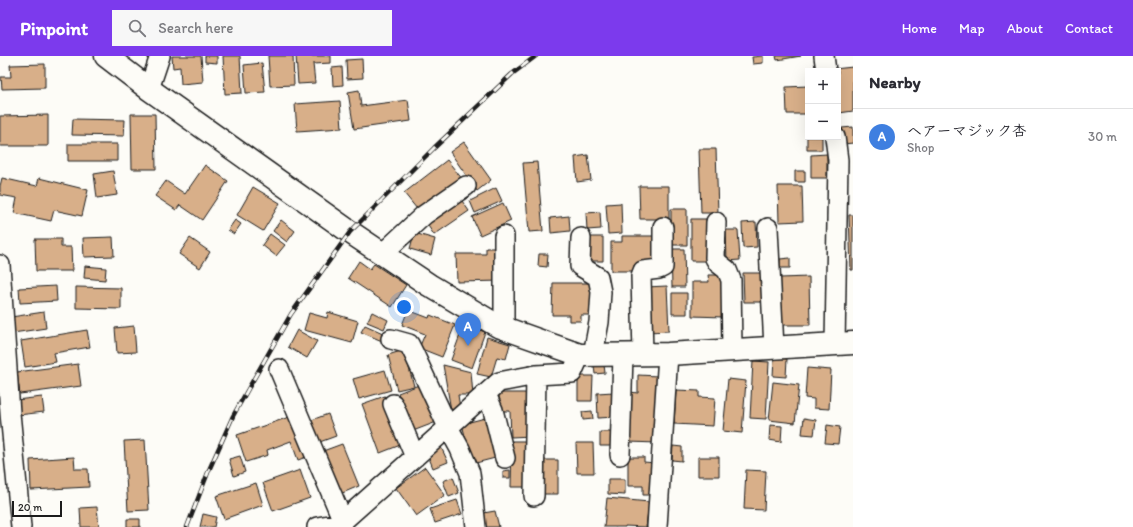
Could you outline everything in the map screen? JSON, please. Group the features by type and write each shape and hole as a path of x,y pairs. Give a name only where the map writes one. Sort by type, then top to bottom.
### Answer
{"street":[{"path":"106,56 149,89 350,232 428,285 498,326 586,355 668,354 844,344 838,160 835,140"},
{"path":"149,89 160,56"},
{"path":"824,56 826,68"},
{"path":"382,254 424,215 466,186"},
{"path":"716,222 715,258 727,270 731,280 732,350"},
{"path":"620,455 642,276 643,271 659,269 662,266 663,227"},
{"path":"768,228 774,348"},
{"path":"504,236 504,328"},
{"path":"317,527 340,523 499,382 536,375 572,373 586,355 599,322 601,292 598,277 580,266 581,238"},
{"path":"0,265 10,413 21,527"},
{"path":"391,340 408,344 448,428 460,449 470,473 476,527"},
{"path":"657,527 668,354"},
{"path":"279,369 343,520"},
{"path":"534,496 536,375"},
{"path":"486,394 493,410 505,458"},
{"path":"394,404 415,457"}],"building":[{"path":"172,56 201,56 203,82 181,84 180,67 173,68"},
{"path":"205,56 217,56 217,63 205,62"},
{"path":"223,56 240,56 242,93 225,94"},
{"path":"268,56 293,56 294,85 270,86"},
{"path":"296,56 331,56 331,63 313,64 315,83 298,84"},
{"path":"763,56 763,63 753,64 752,57"},
{"path":"776,56 801,56 777,60"},
{"path":"362,59 363,78 347,79 346,60"},
{"path":"262,63 265,92 246,93 244,65"},
{"path":"45,64 45,88 2,89 1,77 11,77 10,65"},
{"path":"342,67 343,85 333,86 332,68"},
{"path":"853,67 853,111 841,113 841,104 841,68"},
{"path":"805,86 805,114 787,114 786,87"},
{"path":"359,90 361,106 408,100 411,121 354,129 348,92"},
{"path":"340,101 342,128 297,131 295,104"},
{"path":"131,114 155,114 156,169 132,169"},
{"path":"48,115 48,146 0,146 0,116"},
{"path":"73,119 125,120 124,136 72,135"},
{"path":"853,127 853,143 844,144 842,128"},
{"path":"807,140 822,140 822,150 807,150"},
{"path":"464,142 491,180 477,191 450,152"},
{"path":"68,144 117,144 117,161 68,161"},
{"path":"699,149 716,149 718,213 701,213"},
{"path":"827,154 827,178 811,178 811,155"},
{"path":"588,155 591,180 577,182 575,157"},
{"path":"447,160 463,180 437,201 433,196 417,209 404,193"},
{"path":"537,162 543,231 529,232 523,163"},
{"path":"205,165 228,181 202,220 180,205 176,210 155,196 166,181 185,194"},
{"path":"113,171 117,195 97,198 94,174"},
{"path":"795,171 805,171 805,182 795,182"},
{"path":"2,178 37,186 39,178 88,190 82,216 54,210 51,221 14,213 17,198 0,195"},
{"path":"639,186 669,186 669,219 640,219"},
{"path":"778,186 802,186 803,221 779,222"},
{"path":"253,187 280,203 263,231 237,215"},
{"path":"496,188 502,201 475,213 470,201"},
{"path":"460,198 469,211 434,235 425,221"},
{"path":"503,203 511,221 480,235 472,217"},
{"path":"621,203 622,233 608,234 606,204"},
{"path":"671,209 687,209 687,245 671,245"},
{"path":"600,212 601,229 587,230 586,213"},
{"path":"849,215 853,215 853,270 851,270"},
{"path":"569,216 570,231 551,233 550,218"},
{"path":"691,219 708,219 708,261 691,261"},
{"path":"235,220 241,224 234,234 228,230"},
{"path":"281,220 295,231 287,242 273,231"},
{"path":"756,222 757,247 743,248 742,223"},
{"path":"726,230 738,230 740,260 727,261"},
{"path":"414,233 435,239 431,255 410,249"},
{"path":"270,234 285,245 276,256 262,245"},
{"path":"622,236 658,236 658,264 634,265 634,271 611,271 611,242 622,242"},
{"path":"113,237 114,256 84,257 83,238"},
{"path":"587,237 603,237 603,261 588,261"},
{"path":"190,238 210,252 200,268 179,254"},
{"path":"35,239 61,239 61,247 71,247 72,271 36,271"},
{"path":"486,248 500,248 501,281 457,282 456,254 486,254"},
{"path":"671,249 684,249 685,287 672,287"},
{"path":"539,254 548,254 547,267 538,266"},
{"path":"790,258 790,268 780,268 780,259"},
{"path":"359,261 370,269 374,264 406,285 392,307 348,278"},
{"path":"85,266 106,268 105,280 84,278"},
{"path":"743,273 767,273 768,302 744,302"},
{"path":"708,275 725,275 724,317 692,316 692,282 709,282"},
{"path":"809,277 810,325 780,325 780,278"},
{"path":"553,283 592,283 592,315 581,315 581,321 569,321 569,315 552,315"},
{"path":"56,286 57,301 20,303 19,288"},
{"path":"667,286 669,331 648,332 646,287"},
{"path":"76,287 121,288 121,309 76,308"},
{"path":"672,293 687,293 687,314 672,314"},
{"path":"408,310 429,318 430,315 455,325 442,357 419,348 425,334 402,325"},
{"path":"44,312 46,328 13,333 11,317"},
{"path":"328,312 358,321 352,343 304,330 309,313 327,318"},
{"path":"372,312 388,320 384,329 367,322"},
{"path":"464,324 485,332 472,368 451,360"},
{"path":"365,325 385,334 382,341 361,332"},
{"path":"134,326 136,352 117,353 115,328"},
{"path":"87,330 90,347 54,353 56,362 25,367 21,341"},
{"path":"297,330 317,341 307,358 288,347"},
{"path":"487,337 510,344 506,359 497,357 491,377 477,374"},
{"path":"404,350 414,386 397,390 388,355"},
{"path":"774,358 787,359 786,377 773,376"},
{"path":"753,361 769,362 766,419 750,418"},
{"path":"78,364 81,386 20,394 17,372"},
{"path":"443,365 471,372 473,395 458,395 460,408 451,410"},
{"path":"604,365 605,373 595,374 594,366"},
{"path":"807,368 831,370 829,409 814,408 814,399 805,398"},
{"path":"385,370 391,390 359,399 353,379"},
{"path":"638,375 658,376 657,443 629,442 630,392 638,393"},
{"path":"578,376 593,376 592,401 578,401"},
{"path":"728,379 746,381 742,433 723,431"},
{"path":"773,382 799,385 795,423 769,420"},
{"path":"424,383 439,421 413,431 398,393"},
{"path":"676,390 699,391 699,397 715,398 713,426 674,424"},
{"path":"614,392 615,417 598,418 597,393"},
{"path":"499,393 532,393 532,436 511,437 510,411 499,411"},
{"path":"385,396 403,444 380,453 362,404"},
{"path":"42,397 44,412 18,415 16,400"},
{"path":"592,411 593,419 583,420 582,412"},
{"path":"328,414 336,436 317,443 309,421"},
{"path":"295,415 309,456 298,460 291,441 267,450 268,455 246,462 237,435"},
{"path":"489,417 499,457 472,464 462,424"},
{"path":"804,418 816,420 814,435 802,434"},
{"path":"770,425 782,426 781,442 769,440"},
{"path":"827,425 840,427 838,444 825,443"},
{"path":"600,432 613,432 613,446 600,446"},
{"path":"145,440 149,510 128,511 124,441"},
{"path":"512,441 528,441 528,487 511,487"},
{"path":"576,443 593,443 594,473 577,473"},
{"path":"342,444 359,486 340,494 323,451"},
{"path":"673,446 682,447 682,461 672,460"},
{"path":"441,447 448,462 433,468 427,453"},
{"path":"240,456 245,472 234,476 229,459"},
{"path":"74,457 75,469 88,469 89,487 31,490 30,460"},
{"path":"628,457 644,457 644,462 655,463 654,495 643,495 643,486 628,486"},
{"path":"698,457 719,457 719,476 698,476"},
{"path":"541,460 558,460 558,494 541,494"},
{"path":"425,467 445,495 416,516 396,488"},
{"path":"300,470 310,498 273,511 263,483"},
{"path":"510,470 510,478 503,478 503,471"},
{"path":"746,470 766,471 764,510 744,509"},
{"path":"453,477 459,493 449,497 443,481"},
{"path":"608,479 625,479 625,495 608,494"},
{"path":"256,483 263,505 224,519 216,496"},
{"path":"607,498 649,502 646,527 604,527"},
{"path":"457,500 462,514 435,523 430,509"},
{"path":"97,507 99,527 81,527 80,508"},
{"path":"495,511 499,527 481,527 478,514"},
{"path":"203,514 216,517 214,527 200,527"},
{"path":"127,519 140,519 140,527 127,527"}],"railway":[{"path":"187,527 209,470 233,416 291,314 350,232 434,148 512,74 536,56"}],"place":[{"name":"ヘアーマジック杏","path":"468,346"}]}
